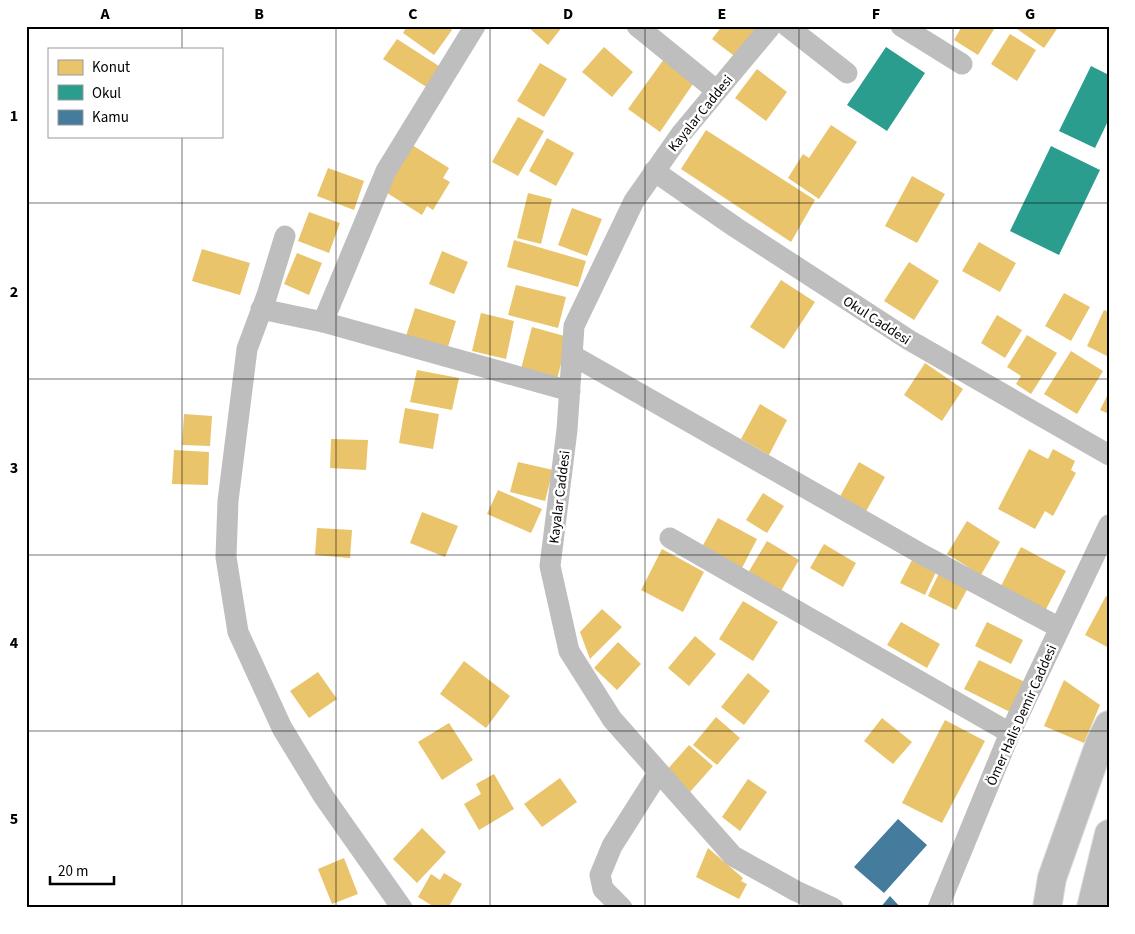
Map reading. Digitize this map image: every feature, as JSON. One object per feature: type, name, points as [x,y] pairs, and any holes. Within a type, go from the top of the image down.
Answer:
[{"type":"main road","points":[[1048,908],[1052,878],[1100,743],[1109,725]]},
{"type":"main road","points":[[1091,908],[1109,834]]},
{"type":"street","points":[[323,322],[386,171],[475,26]]},
{"type":"street","points":[[637,26],[717,91]]},
{"type":"street","name":"Kayalar Caddesi","points":[[771,26],[681,134],[634,200],[574,326],[567,430],[550,566],[569,651],[612,719],[733,856],[796,891],[833,908]]},
{"type":"street","points":[[788,26],[847,73]]},
{"type":"street","points":[[901,26],[962,64]]},
{"type":"street","name":"Okul Caddesi","points":[[654,172],[909,340],[1109,455]]},
{"type":"street","points":[[285,236],[248,349],[228,502],[226,557],[238,632],[282,728],[324,797],[402,908]]},
{"type":"street","points":[[261,309],[323,322],[570,391]]},
{"type":"street","points":[[572,356],[925,556],[1060,628]]},
{"type":"street","name":"Ömer Halis Demir Caddesi","points":[[938,908],[1010,733],[1109,525]]},
{"type":"street","points":[[670,538],[1010,733]]},
{"type":"street","points":[[622,908],[603,889],[600,875],[612,846],[659,772]]},
{"type":"building: Konut","points":[[407,26],[448,26],[452,30],[434,55],[403,33]]},
{"type":"building: Konut","points":[[527,26],[563,26],[548,45]]},
{"type":"building: Konut","points":[[722,26],[760,26],[737,58],[712,39]]},
{"type":"building: Konut","points":[[962,26],[996,26],[978,55],[954,40]]},
{"type":"building: Konut","points":[[1013,26],[1059,26],[1044,48]]},
{"type":"building: Konut","points":[[1010,34],[1036,50],[1017,81],[991,64]]},
{"type":"building: Konut","points":[[397,39],[442,68],[428,88],[383,59]]},
{"type":"building: Konut","points":[[604,47],[633,72],[612,97],[582,72]]},
{"type":"building: Konut","points":[[664,59],[695,81],[660,132],[628,109]]},
{"type":"building: Konut","points":[[540,63],[567,79],[544,117],[517,101]]},
{"type":"building: Konut","points":[[757,69],[787,92],[766,121],[735,98]]},
{"type":"building: Konut","points":[[518,117],[544,131],[518,176],[492,162]]},
{"type":"building: Konut","points":[[831,125],[857,142],[819,199],[788,178],[803,154],[809,158]]},
{"type":"building: Konut","points":[[706,130],[815,200],[791,242],[681,169]]},
{"type":"building: Konut","points":[[547,138],[574,153],[556,186],[529,171]]},
{"type":"building: Konut","points":[[412,145],[449,168],[443,178],[450,182],[433,210],[427,206],[422,215],[384,191]]},
{"type":"building: Konut","points":[[328,168],[364,181],[354,210],[317,196]]},
{"type":"building: Konut","points":[[912,176],[945,194],[917,243],[885,226]]},
{"type":"building: Konut","points":[[528,193],[552,199],[541,244],[517,238]]},
{"type":"building: Konut","points":[[572,208],[602,219],[587,256],[558,245]]},
{"type":"building: Konut","points":[[309,212],[340,223],[329,253],[298,241]]},
{"type":"building: Konut","points":[[514,240],[586,261],[578,287],[507,267]]},
{"type":"building: Konut","points":[[979,242],[1016,263],[1000,292],[962,271]]},
{"type":"building: Konut","points":[[202,249],[250,263],[240,295],[192,281]]},
{"type":"building: Konut","points":[[442,251],[468,262],[454,294],[429,284]]},
{"type":"building: Konut","points":[[297,253],[322,263],[309,295],[284,284]]},
{"type":"building: Konut","points":[[909,262],[939,281],[914,320],[884,301]]},
{"type":"building: Konut","points":[[781,280],[815,302],[784,349],[750,327]]},
{"type":"building: Konut","points":[[516,285],[566,297],[558,328],[508,315]]},
{"type":"building: Konut","points":[[1064,293],[1090,307],[1071,341],[1045,326]]},
{"type":"building: Konut","points":[[415,308],[456,321],[447,350],[406,336]]},
{"type":"building: Konut","points":[[1104,310],[1109,312],[1109,357],[1087,346]]},
{"type":"building: Konut","points":[[481,313],[514,321],[506,359],[472,351]]},
{"type":"building: Konut","points":[[997,315],[1022,330],[1005,358],[981,343]]},
{"type":"building: Konut","points":[[532,327],[568,337],[557,379],[521,369]]},
{"type":"building: Konut","points":[[1027,335],[1057,353],[1031,394],[1016,384],[1021,376],[1007,367]]},
{"type":"building: Konut","points":[[1071,351],[1103,371],[1077,414],[1044,394]]},
{"type":"building: Konut","points":[[925,363],[963,389],[942,421],[904,395]]},
{"type":"building: Konut","points":[[417,370],[459,378],[452,410],[410,402]]},
{"type":"building: Konut","points":[[1109,392],[1109,414],[1100,410]]},
{"type":"building: Konut","points":[[760,404],[787,420],[769,455],[741,439]]},
{"type":"building: Konut","points":[[405,408],[439,414],[433,449],[399,443]]},
{"type":"building: Konut","points":[[184,414],[212,416],[210,446],[182,445]]},
{"type":"building: Konut","points":[[331,439],[368,440],[366,470],[330,468]]},
{"type":"building: Konut","points":[[1029,449],[1048,459],[1053,449],[1075,461],[1071,470],[1076,473],[1053,516],[1045,511],[1035,529],[998,509]]},
{"type":"building: Konut","points":[[174,450],[209,452],[208,485],[172,484]]},
{"type":"building: Konut","points":[[518,462],[553,470],[545,501],[510,492]]},
{"type":"building: Konut","points":[[859,462],[885,477],[864,515],[838,500]]},
{"type":"building: Konut","points":[[498,490],[542,509],[531,533],[487,514]]},
{"type":"building: Konut","points":[[763,493],[784,506],[767,533],[746,520]]},
{"type":"building: Konut","points":[[422,512],[458,526],[445,557],[410,543]]},
{"type":"building: Konut","points":[[718,518],[757,539],[742,568],[702,547]]},
{"type":"building: Konut","points":[[967,521],[1000,542],[981,575],[947,554]]},
{"type":"building: Konut","points":[[317,528],[352,530],[350,558],[315,555]]},
{"type":"building: Konut","points":[[767,541],[799,560],[781,591],[748,573]]},
{"type":"building: Konut","points":[[824,544],[856,563],[843,587],[810,568]]},
{"type":"building: Konut","points":[[1021,547],[1066,571],[1045,611],[1000,588]]},
{"type":"building: Konut","points":[[662,549],[704,572],[683,612],[641,590]]},
{"type":"building: Konut","points":[[912,560],[936,572],[925,595],[900,583]]},
{"type":"building: Konut","points":[[940,571],[969,586],[956,610],[928,596]]},
{"type":"building: Konut","points":[[1106,596],[1109,598],[1109,648],[1085,635]]},
{"type":"building: Konut","points":[[743,601],[778,622],[753,661],[719,639]]},
{"type":"building: Konut","points":[[602,609],[622,627],[590,659],[580,632]]},
{"type":"building: Konut","points":[[901,622],[940,644],[927,668],[887,645]]},
{"type":"building: Konut","points":[[987,622],[1023,640],[1011,664],[975,646]]},
{"type":"building: Konut","points":[[695,636],[716,654],[689,686],[668,668]]},
{"type":"building: Konut","points":[[618,642],[641,664],[617,690],[594,668]]},
{"type":"building: Konut","points":[[979,660],[1027,683],[1012,713],[964,689]]},
{"type":"building: Konut","points":[[464,661],[510,696],[486,728],[440,694]]},
{"type":"building: Konut","points":[[318,672],[337,699],[309,718],[290,691]]},
{"type":"building: Konut","points":[[748,673],[770,691],[744,725],[721,707]]},
{"type":"building: Konut","points":[[1064,680],[1100,705],[1084,743],[1044,726]]},
{"type":"building: Konut","points":[[716,717],[740,738],[717,765],[693,745]]},
{"type":"building: Konut","points":[[882,718],[912,742],[893,764],[864,741]]},
{"type":"building: Konut","points":[[945,720],[985,741],[942,823],[902,803]]},
{"type":"building: Konut","points":[[449,723],[473,760],[442,780],[418,742]]},
{"type":"building: Konut","points":[[689,745],[713,766],[690,792],[666,771]]},
{"type":"building: Konut","points":[[494,774],[514,809],[479,830],[464,804],[481,794],[476,784]]},
{"type":"building: Konut","points":[[560,778],[577,802],[542,827],[524,804]]},
{"type":"building: Konut","points":[[748,779],[767,792],[740,831],[722,817]]},
{"type":"building: Konut","points":[[422,828],[446,852],[417,883],[393,859]]},
{"type":"building: Konut","points":[[708,848],[743,878],[741,881],[747,884],[739,899],[696,877]]},
{"type":"building: Konut","points":[[344,858],[358,894],[332,904],[318,869]]},
{"type":"building: Konut","points":[[444,873],[462,884],[448,908],[436,908],[418,897],[431,874],[440,880]]},
{"type":"building: Okul","points":[[886,47],[925,73],[887,131],[847,105]]},
{"type":"building: Okul","points":[[1091,66],[1109,75],[1109,119],[1095,148],[1059,131]]},
{"type":"building: Okul","points":[[1051,146],[1100,170],[1059,255],[1010,231]]},
{"type":"building: Kamu","points":[[898,819],[927,845],[884,893],[854,867]]},
{"type":"building: Kamu","points":[[890,896],[901,908],[880,908]]}]
